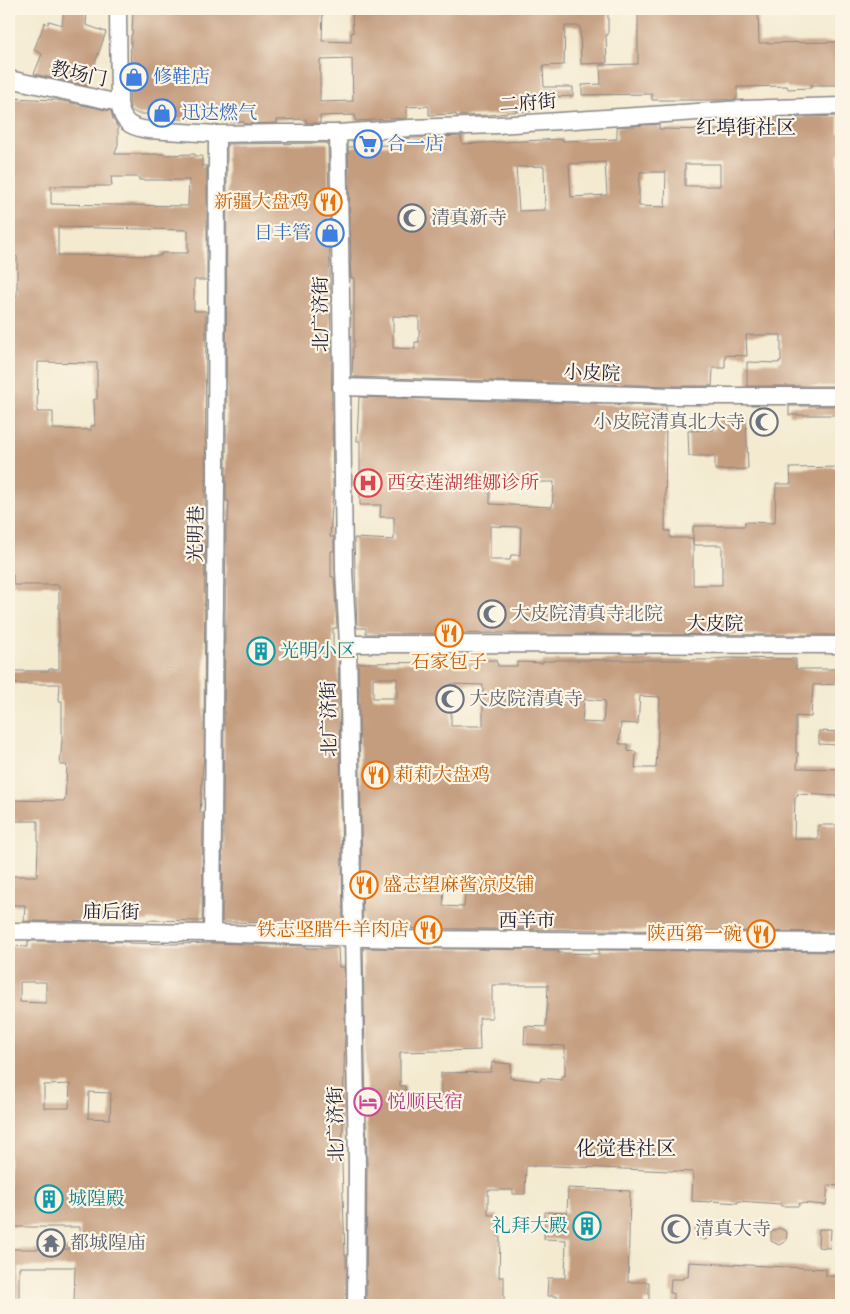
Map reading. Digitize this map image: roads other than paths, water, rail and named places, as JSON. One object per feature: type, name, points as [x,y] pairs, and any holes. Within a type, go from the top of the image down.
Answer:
[{"type":"street","points":[[118,9],[119,103]]},
{"type":"street","name":"教场门","points":[[9,80],[119,103],[123,118],[138,128],[216,134]]},
{"type":"street","name":"二府街","points":[[216,134],[338,133],[743,109],[841,106]]},
{"type":"street","name":"北广济街","points":[[338,133],[344,570],[348,644],[357,1164],[356,1305]]},
{"type":"street","name":"光明巷","points":[[212,933],[216,483],[216,134]]},
{"type":"street","name":"小皮院","points":[[341,387],[673,396],[841,396]]},
{"type":"street","name":"大皮院","points":[[348,644],[841,645]]},
{"type":"street","name":"庙后街","points":[[9,931],[212,933]]},
{"type":"street","name":"西羊市","points":[[212,933],[397,940],[841,942]]},
{"type":"place","name":"修鞋店","points":[[134,77]]},
{"type":"place","name":"迅达燃气","points":[[162,113]]},
{"type":"place","name":"合一店","points":[[368,144]]},
{"type":"place","name":"新疆大盘鸡","points":[[328,202]]},
{"type":"place","name":"清真新寺","points":[[412,218]]},
{"type":"place","name":"日丰管","points":[[330,233]]},
{"type":"place","name":"小皮院清真北大寺","points":[[764,422]]},
{"type":"place","name":"西安莲湖维娜诊所","points":[[368,483]]},
{"type":"place","name":"大皮院清真寺北院","points":[[492,614]]},
{"type":"place","name":"石家包子","points":[[449,633]]},
{"type":"place","name":"光明小区","points":[[261,651]]},
{"type":"place","name":"大皮院清真寺","points":[[450,699]]},
{"type":"place","name":"莉莉大盘鸡","points":[[376,775]]},
{"type":"place","name":"盛志望麻酱凉皮铺","points":[[364,885]]},
{"type":"place","name":"铁志坚腊牛羊肉店","points":[[428,930]]},
{"type":"place","name":"陕西第一碗","points":[[761,934]]},
{"type":"place","name":"悦顺民宿","points":[[368,1102]]},
{"type":"place","name":"城隍殿","points":[[49,1199]]},
{"type":"place","name":"礼拜大殿","points":[[587,1226]]},
{"type":"place","name":"清真大寺","points":[[676,1229]]},
{"type":"place","name":"都城隍庙","points":[[51,1243]]},
{"type":"district","name":"红埠街社区","points":[[746,127]]},
{"type":"district","name":"化觉巷社区","points":[[626,1148]]}]
